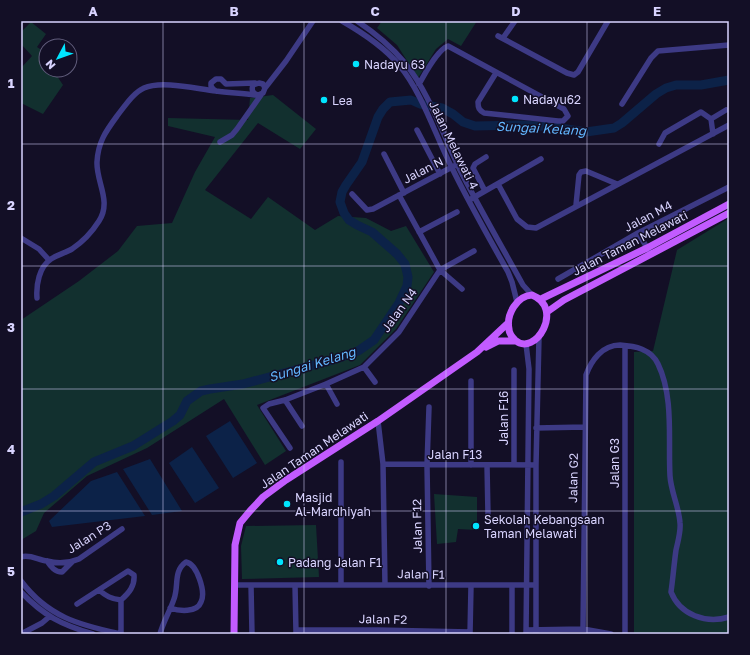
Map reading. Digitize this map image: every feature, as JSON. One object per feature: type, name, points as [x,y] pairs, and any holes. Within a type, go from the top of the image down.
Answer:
[{"type":"main road","name":"Jalan Taman Melawati","points":[[547,312],[564,300],[729,204]]},
{"type":"main road","name":"Jalan Taman Melawati","points":[[541,299],[649,251],[729,213]]},
{"type":"main road","points":[[527,296],[532,296],[541,299],[544,303],[547,318],[539,336],[534,341],[522,344],[516,341],[510,334],[508,323],[517,302],[527,296]]},
{"type":"main road","name":"Jalan Taman Melawati","points":[[234,634],[235,545],[240,523],[250,511],[263,497],[286,480],[378,421],[477,352],[508,323]]},
{"type":"main road","name":"Jalan Taman Melawati","points":[[477,352],[498,342],[516,341]]},
{"type":"street","points":[[37,298],[38,282],[44,267],[49,260],[72,249],[87,237],[101,218],[104,208],[103,189],[97,161],[101,141],[105,132],[130,99],[145,87],[156,85],[181,86],[258,95],[263,93],[265,88],[286,61],[313,21]]},
{"type":"street","name":"Jalan Melawati 4","points":[[342,21],[368,37],[389,54],[400,66],[436,116],[471,199],[508,272],[517,302]]},
{"type":"street","name":"Jalan Melawati 4","points":[[357,21],[385,42],[405,63],[419,84],[429,118],[451,168],[522,285],[532,296]]},
{"type":"street","points":[[515,21],[500,37],[567,73],[574,75],[578,72],[608,21]]},
{"type":"street","points":[[419,84],[435,59],[443,49],[448,46],[564,109],[568,116],[563,121],[558,121],[484,113],[480,110],[478,102],[496,73]]},
{"type":"street","points":[[622,104],[658,51],[729,46]]},
{"type":"street","points":[[216,80],[226,84],[259,83],[263,84],[265,88]]},
{"type":"street","points":[[200,89],[216,80]]},
{"type":"street","points":[[216,80],[211,86],[216,91]]},
{"type":"street","points":[[255,83],[252,88],[253,93],[258,95]]},
{"type":"street","points":[[224,92],[226,84]]},
{"type":"street","points":[[220,142],[232,135],[237,129],[258,95]]},
{"type":"street","points":[[712,119],[726,110]]},
{"type":"street","points":[[659,144],[665,133],[700,112],[712,119]]},
{"type":"street","points":[[712,119],[713,134]]},
{"type":"street","points":[[498,184],[517,219],[527,227],[536,228],[729,125]]},
{"type":"street","points":[[417,130],[440,174]]},
{"type":"street","points":[[384,154],[419,232],[440,270],[462,289]]},
{"type":"street","points":[[485,191],[473,168],[475,164],[486,157]]},
{"type":"street","points":[[471,199],[541,159]]},
{"type":"street","name":"Jalan N","points":[[352,194],[367,210],[373,209],[457,164]]},
{"type":"street","points":[[576,206],[579,175],[581,172],[586,171],[617,184]]},
{"type":"street","name":"Jalan M4","points":[[558,279],[638,233],[729,187]]},
{"type":"street","points":[[419,232],[457,212]]},
{"type":"street","points":[[638,233],[649,251]]},
{"type":"street","points":[[21,238],[39,249],[49,260]]},
{"type":"street","points":[[440,270],[474,251]]},
{"type":"street","name":"Jalan N4","points":[[290,448],[263,408],[269,404],[285,400],[326,384],[364,367],[399,332],[440,270]]},
{"type":"street","points":[[536,632],[536,428],[539,336]]},
{"type":"street","points":[[526,344],[528,368],[525,585],[526,632],[552,632],[583,629],[611,634]]},
{"type":"street","name":"Jalan G2","points":[[583,629],[586,375],[590,364],[600,353],[615,345],[625,346]]},
{"type":"street","points":[[625,346],[644,350],[652,356],[658,364],[665,385],[669,414],[670,477],[680,524],[671,592],[674,600],[688,614],[700,618],[711,619],[729,617]]},
{"type":"street","name":"Jalan G3","points":[[625,346],[625,634]]},
{"type":"street","points":[[364,367],[375,382]]},
{"type":"street","name":"Jalan F16","points":[[514,370],[514,465]]},
{"type":"street","points":[[471,381],[471,465]]},
{"type":"street","points":[[326,384],[337,404]]},
{"type":"street","points":[[285,400],[302,426]]},
{"type":"street","name":"Jalan F12","points":[[428,407],[427,465],[429,586]]},
{"type":"street","points":[[378,421],[383,464],[385,585]]},
{"type":"street","points":[[536,428],[585,427]]},
{"type":"street","points":[[341,462],[341,585]]},
{"type":"street","name":"Jalan F13","points":[[383,464],[536,465]]},
{"type":"street","points":[[487,465],[488,515]]},
{"type":"street","name":"Jalan P3","points":[[21,557],[28,556],[47,562],[72,562],[79,559],[122,529]]},
{"type":"street","points":[[47,562],[58,572],[62,572],[72,562]]},
{"type":"street","points":[[160,634],[170,608],[174,599],[178,570],[181,565],[189,562],[197,571],[201,584],[202,601],[191,610],[177,610],[170,608]]},
{"type":"street","points":[[77,604],[128,571],[134,575],[129,593],[121,600],[106,596],[99,590]]},
{"type":"street","points":[[21,581],[23,590],[34,606],[49,617],[79,630],[93,634]]},
{"type":"street","points":[[251,585],[252,634]]},
{"type":"street","points":[[295,585],[296,632]]},
{"type":"street","points":[[512,585],[512,634]]},
{"type":"street","name":"Jalan F1","points":[[235,586],[536,585]]},
{"type":"street","points":[[470,633],[471,586]]},
{"type":"street","points":[[23,590],[53,612],[81,624],[121,634],[121,600]]},
{"type":"street","points":[[21,634],[49,617]]},
{"type":"street","name":"Jalan F2","points":[[296,632],[470,633]]},
{"type":"green space","points":[[382,21],[477,21],[461,46],[448,39],[436,49],[418,78],[397,45],[377,28]]},
{"type":"green space","points":[[31,22],[46,34],[43,38],[38,38],[38,78],[58,78],[63,85],[43,114],[21,103],[21,68],[32,56],[21,44],[21,32]]},
{"type":"green space","points":[[273,95],[316,129],[300,149],[258,123],[205,190],[251,219],[268,197],[315,230],[338,216],[366,218],[391,231],[406,226],[434,272],[396,329],[360,365],[257,405],[286,451],[265,465],[224,399],[147,448],[87,476],[44,513],[36,531],[21,540],[21,320],[79,281],[118,251],[137,226],[172,223],[195,172],[215,137],[168,126],[168,118],[248,120],[250,98]]},
{"type":"green space","points":[[729,218],[729,634],[634,634],[634,352],[653,351],[677,250]]},
{"type":"green space","points":[[434,494],[477,497],[477,530],[458,529],[456,542],[437,544]]},
{"type":"green space","name":"Padang Jalan F1","points":[[316,525],[319,577],[242,579],[241,546],[246,526]]},
{"type":"water","points":[[230,421],[257,463],[233,478],[206,436]]},
{"type":"water","points":[[192,447],[219,488],[195,503],[169,463]]},
{"type":"water","points":[[150,459],[182,511],[152,515],[123,469]]},
{"type":"water","points":[[117,472],[145,516],[52,527],[49,521],[91,481]]},
{"type":"waterway","name":"Sungai Kelang","points":[[21,512],[41,504],[54,496],[94,462],[133,446],[173,421],[180,415],[187,401],[201,391],[243,384],[336,359],[358,351],[374,340],[399,303],[407,286],[408,277],[405,264],[397,254],[372,232],[349,220],[344,213],[340,202],[342,192],[362,162],[378,117],[390,102],[411,100],[420,104],[442,108],[463,122],[475,126],[523,125],[554,127],[586,132],[614,128],[656,94],[666,88],[676,85],[701,85],[729,80]]},
{"type":"place","name":"Nadayu 63","points":[[356,64]]},
{"type":"place","name":"Nadayu62","points":[[515,99]]},
{"type":"place","name":"Lea","points":[[324,100]]},
{"type":"place","name":"Masjid Al-Mardhiyah","points":[[287,504]]},
{"type":"place","name":"Sekolah Kebangsaan Taman Melawati","points":[[476,526]]},
{"type":"place","name":"Padang Jalan F1","points":[[280,562]]}]
